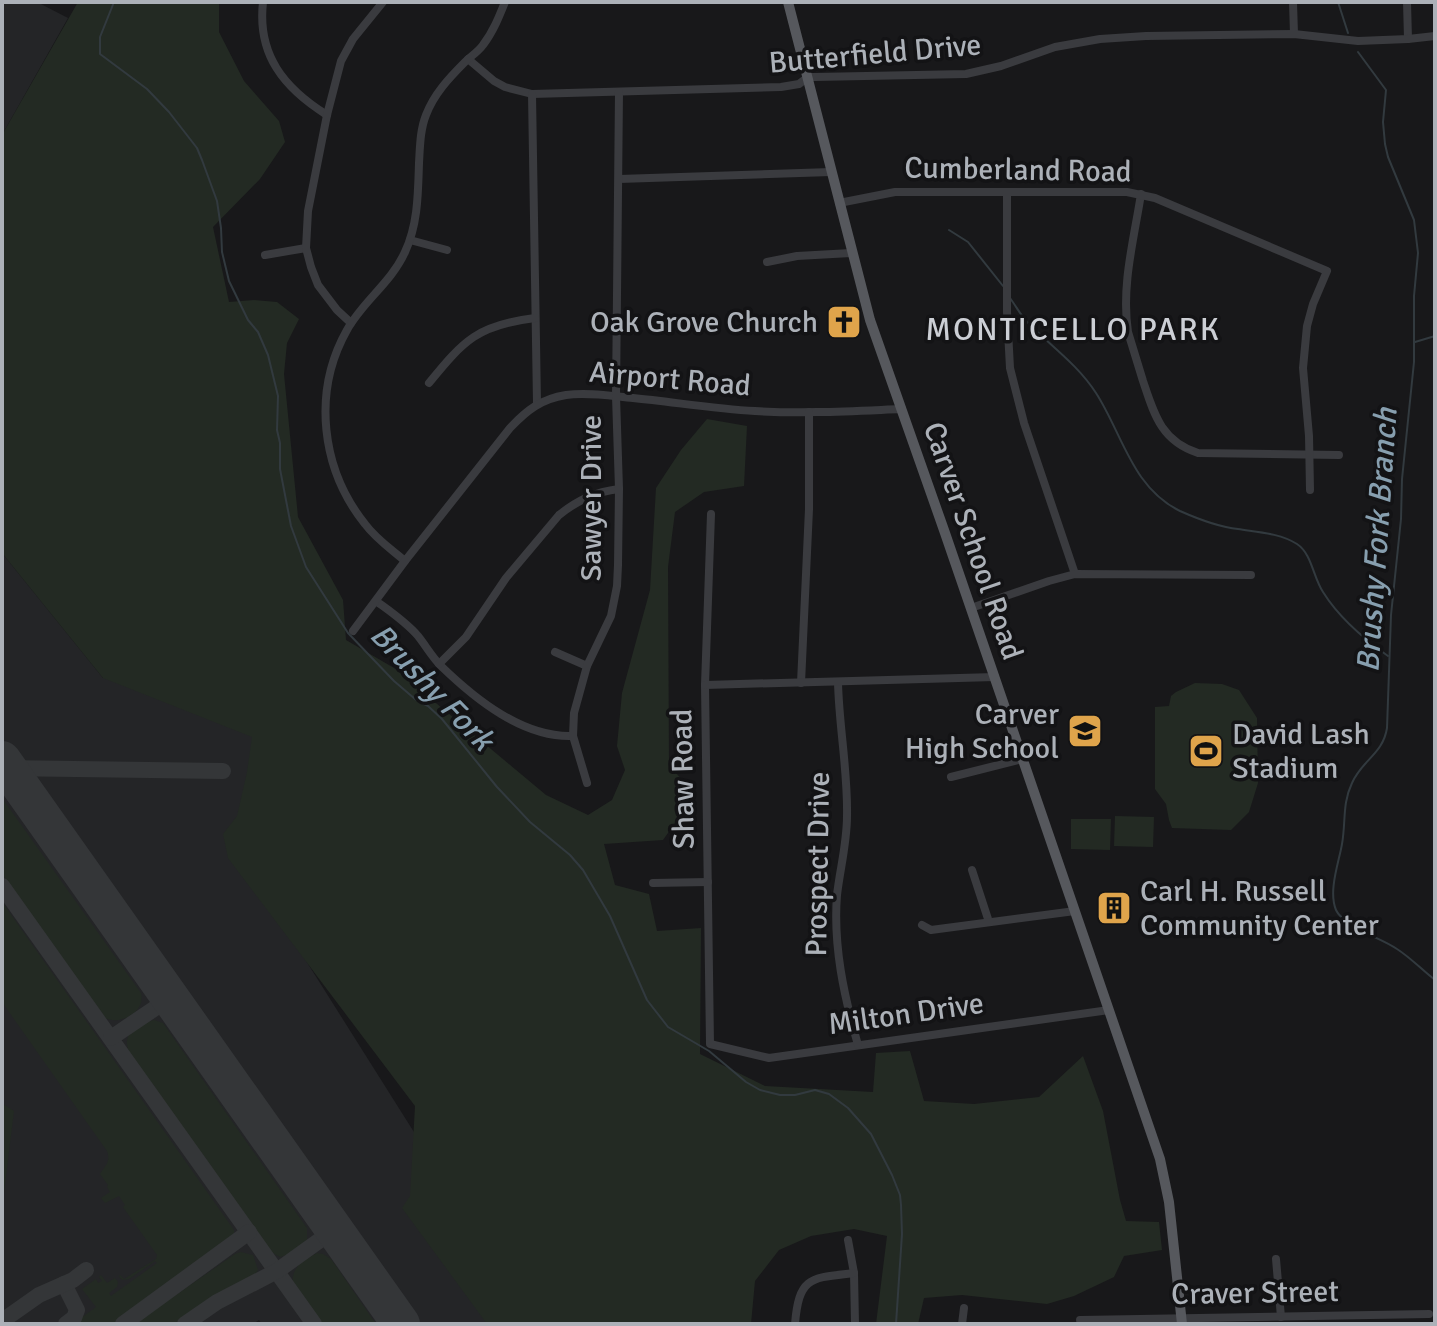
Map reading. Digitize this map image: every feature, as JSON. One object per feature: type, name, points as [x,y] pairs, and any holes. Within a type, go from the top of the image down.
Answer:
[{"type":"main road","name":"Carver School Road","points":[[788,2],[870,320],[1160,1159],[1173,1229],[1182,1320]]},
{"type":"street","points":[[263,2],[262,26],[271,58],[300,97],[327,115]]},
{"type":"street","points":[[351,323],[318,285],[306,248],[308,211],[341,61],[353,39],[383,2]]},
{"type":"street","points":[[405,561],[373,534],[341,485],[325,424],[327,390],[334,361],[351,323],[391,277],[410,240],[418,200],[424,119],[435,96],[481,48],[505,2]]},
{"type":"street","points":[[1293,2],[1294,34]]},
{"type":"street","points":[[1407,2],[1408,39]]},
{"type":"street","name":"Butterfield Drive","points":[[468,59],[494,81],[532,94],[619,92],[781,87],[799,84],[808,77],[966,74],[1001,66],[1055,47],[1100,39],[1294,34],[1358,41],[1435,36]]},
{"type":"street","name":"Sawyer Drive","points":[[587,783],[573,736],[574,713],[587,666],[614,603],[618,565],[619,92]]},
{"type":"street","points":[[353,631],[510,428],[537,403],[532,94]]},
{"type":"street","points":[[619,179],[831,172]]},
{"type":"street","name":"Cumberland Road","points":[[839,203],[895,192],[1102,191],[1141,194],[1327,271],[1313,304],[1305,345],[1303,380],[1309,455]]},
{"type":"street","points":[[1007,192],[1010,368],[1024,423],[1075,574]]},
{"type":"street","points":[[1141,194],[1126,284],[1126,319],[1159,423],[1174,441],[1198,453],[1339,455]]},
{"type":"street","points":[[410,240],[447,250]]},
{"type":"street","points":[[265,255],[306,248]]},
{"type":"street","points":[[767,262],[797,256],[851,253]]},
{"type":"street","points":[[429,383],[457,350],[477,334],[498,325],[535,318]]},
{"type":"street","name":"Airport Road","points":[[537,403],[568,395],[616,396],[755,411],[902,409]]},
{"type":"street","points":[[801,683],[809,509],[809,412]]},
{"type":"street","points":[[1309,455],[1310,490]]},
{"type":"street","points":[[439,664],[466,637],[506,578],[559,515],[591,495],[619,489]]},
{"type":"street","name":"Shaw Road","points":[[710,1044],[705,685],[711,514]]},
{"type":"street","points":[[971,608],[1075,574],[1251,575]]},
{"type":"street","points":[[376,601],[410,628],[439,664],[485,702],[517,723],[540,733],[573,736]]},
{"type":"street","points":[[555,652],[587,666]]},
{"type":"street","points":[[705,685],[995,677]]},
{"type":"street","name":"Prospect Drive","points":[[838,682],[847,820],[837,893],[838,949],[843,990],[858,1045]]},
{"type":"street","points":[[951,777],[1022,759]]},
{"type":"street","points":[[972,870],[989,922]]},
{"type":"street","points":[[653,883],[708,882]]},
{"type":"street","points":[[922,925],[931,930],[1075,911]]},
{"type":"street","name":"Milton Drive","points":[[710,1044],[769,1058],[1109,1010]]},
{"type":"street","points":[[848,1240],[854,1273],[855,1324]]},
{"type":"street","points":[[1276,1259],[1281,1317]]},
{"type":"street","points":[[795,1324],[799,1297],[809,1282],[854,1273]]},
{"type":"street","points":[[962,1324],[964,1308]]},
{"type":"street","name":"Craver Street","points":[[1080,1320],[1429,1314]]},
{"type":"shaded area","points":[[2,2],[37,2],[68,18],[2,135]]},
{"type":"shaded area","points":[[78,2],[219,2],[219,32],[244,81],[279,121],[285,142],[260,179],[213,227],[229,302],[277,302],[299,319],[287,343],[284,374],[298,517],[343,600],[346,640],[394,668],[546,795],[588,815],[612,800],[625,770],[617,746],[622,693],[650,590],[656,488],[681,450],[707,419],[747,426],[744,486],[704,492],[675,512],[668,567],[669,765],[690,789],[680,816],[663,840],[604,844],[615,885],[649,894],[657,931],[701,928],[700,1054],[765,1086],[873,1092],[876,1053],[910,1051],[924,1101],[974,1104],[1039,1097],[1083,1056],[1103,1111],[1126,1221],[1159,1222],[1162,1250],[1124,1256],[1114,1277],[1074,1296],[1047,1304],[962,1295],[924,1298],[918,1324],[876,1324],[887,1236],[854,1229],[811,1236],[779,1250],[755,1281],[751,1324],[487,1324],[402,1208],[410,1196],[415,1106],[228,858],[223,834],[237,816],[252,737],[103,678],[2,553],[2,135]]},
{"type":"shaded area","points":[[2,553],[103,678],[198,675],[292,756],[250,872],[535,1324],[262,1324],[259,1320],[253,1324],[2,1324]]},
{"type":"shaded area","name":"David Lash Stadium","points":[[1195,683],[1222,684],[1239,690],[1257,718],[1258,783],[1249,812],[1231,830],[1172,828],[1166,804],[1155,789],[1155,707],[1169,706],[1171,696]]},
{"type":"shaded area","points":[[2,798],[141,993],[140,1006],[131,1015],[118,1020],[105,1018],[2,874]]},
{"type":"shaded area","points":[[1115,816],[1154,817],[1153,847],[1114,846]]},
{"type":"shaded area","points":[[1071,819],[1111,819],[1110,850],[1071,849]]},
{"type":"shaded area","points":[[2,902],[234,1230],[234,1238],[226,1248],[119,1324],[73,1324],[96,1307],[82,1289],[96,1279],[98,1283],[102,1281],[101,1275],[107,1283],[115,1278],[117,1287],[109,1293],[111,1296],[157,1263],[155,1261],[129,1279],[122,1280],[120,1275],[124,1279],[156,1259],[157,1255],[123,1207],[125,1205],[119,1196],[105,1203],[101,1198],[110,1192],[100,1174],[108,1161],[107,1151],[2,1002]]},
{"type":"shaded area","points":[[154,1020],[163,1023],[307,1228],[307,1240],[292,1253],[280,1257],[271,1252],[130,1054],[128,1036],[141,1025]]},
{"type":"shaded area","points":[[2,1105],[14,1111],[2,1209]]},
{"type":"shaded area","points":[[317,1253],[331,1259],[376,1324],[321,1324],[293,1283],[296,1268]]},
{"type":"shaded area","points":[[235,1254],[253,1255],[258,1270],[252,1279],[199,1306],[174,1324],[134,1324]]},
{"type":"waterway","name":"Brushy Fork","points":[[114,2],[100,37],[100,54],[147,89],[169,112],[197,148],[217,201],[222,252],[229,281],[268,355],[278,396],[280,469],[291,526],[306,567],[348,633],[394,681],[442,719],[497,787],[583,870],[610,916],[647,1000],[668,1027],[709,1051],[760,1090],[780,1095],[815,1090],[829,1094],[848,1108],[871,1134],[900,1195],[902,1234],[896,1324]]},
{"type":"waterway","name":"Brushy Fork Branch","points":[[1338,2],[1348,33]]},
{"type":"waterway","name":"Brushy Fork Branch","points":[[1358,52],[1386,90],[1383,122],[1385,144],[1414,220],[1418,253],[1414,296],[1414,362],[1391,615],[1387,728],[1377,751],[1356,775],[1349,791],[1333,894],[1336,910],[1343,919],[1397,949],[1435,980]]},
{"type":"waterway","points":[[949,230],[968,242],[1003,286]]},
{"type":"waterway","points":[[1010,298],[1028,323],[1089,383],[1139,474],[1150,488],[1164,501],[1201,520],[1276,535],[1297,544],[1306,554],[1320,586],[1336,610],[1388,656]]},
{"type":"waterway","points":[[1415,342],[1435,336]]},
{"type":"taxiway","points":[[2,768],[223,771]]},
{"type":"taxiway","points":[[2,886],[314,1324]]},
{"type":"taxiway","points":[[111,1038],[170,998]]},
{"type":"taxiway","points":[[185,1324],[217,1302],[277,1271],[334,1230]]},
{"type":"taxiway","points":[[123,1324],[249,1232]]},
{"type":"taxiway","points":[[2,1321],[39,1295],[73,1280],[86,1270]]},
{"type":"taxiway","points":[[64,1284],[77,1310],[74,1318],[66,1324]]},
{"type":"runway","points":[[2,760],[401,1324]]},
{"type":"place","name":"Oak Grove Church","points":[[844,322]]},
{"type":"place","name":"Carver High School","points":[[1085,731]]},
{"type":"place","name":"David Lash Stadium","points":[[1206,751]]},
{"type":"place","name":"Carl H. Russell Community Center","points":[[1114,908]]},
{"type":"district","name":"MONTICELLO PARK","points":[[1073,329]]}]
